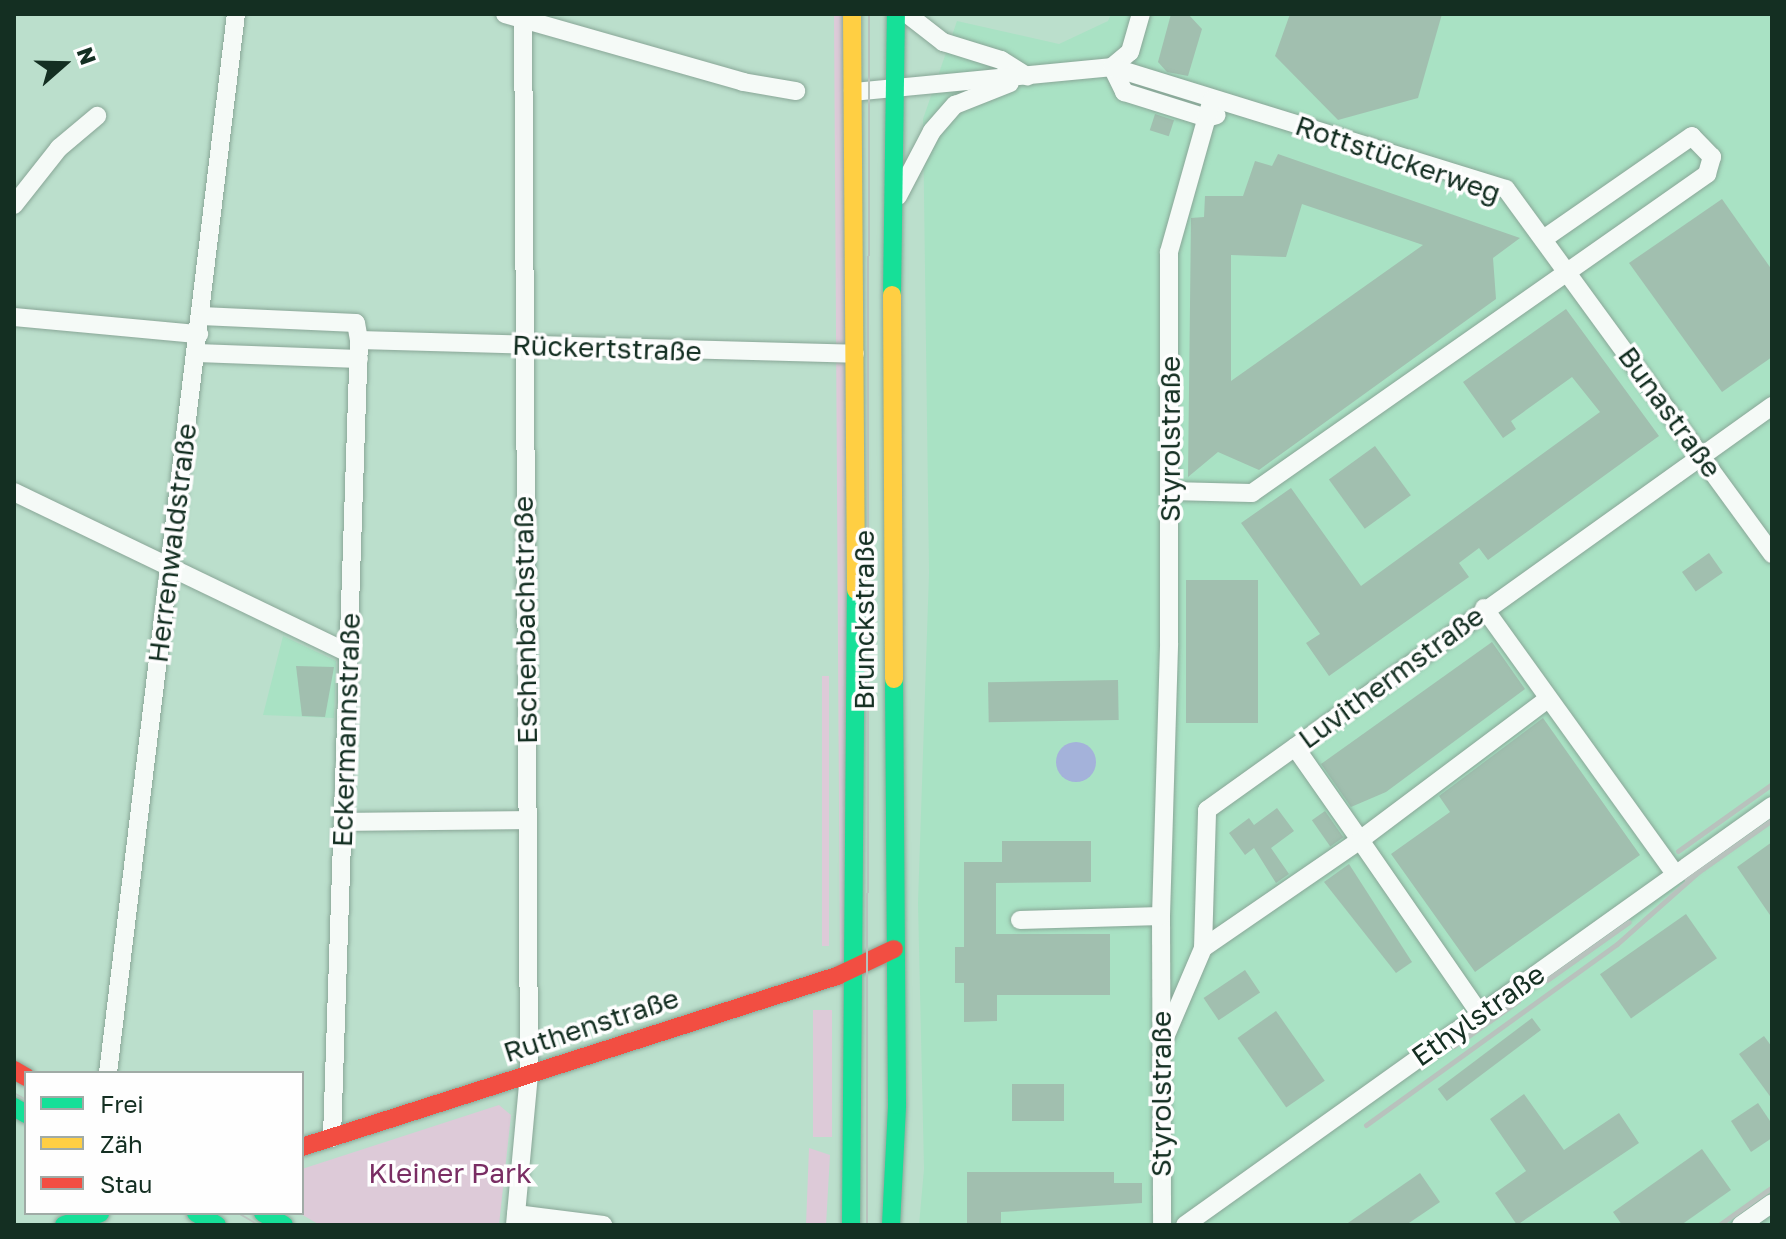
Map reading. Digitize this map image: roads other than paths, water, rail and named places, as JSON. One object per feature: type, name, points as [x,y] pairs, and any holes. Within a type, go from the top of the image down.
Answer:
[{"type":"main road","name":"Brunckstraße","points":[[851,1225],[855,970],[852,14]]},
{"type":"main road","name":"Brunckstraße","points":[[891,1225],[896,14]]},
{"type":"main road","name":"Ruthenstraße","points":[[304,1146],[855,970],[894,949]]},
{"type":"main road","points":[[200,1215],[217,1225]]},
{"type":"main road","points":[[266,1215],[284,1225]]},
{"type":"main road","points":[[64,1225],[96,1216]]},
{"type":"street","name":"Herrenwaldstraße","points":[[108,1071],[236,14]]},
{"type":"street","points":[[907,14],[943,42],[1006,62],[1027,76]]},
{"type":"street","points":[[1141,14],[1130,52],[1112,67],[1124,92],[1207,118],[1242,108]]},
{"type":"street","points":[[517,16],[743,82],[796,91]]},
{"type":"street","name":"Eschenbachstraße","points":[[516,1219],[529,1074],[517,16]]},
{"type":"street","name":"Rottstückerweg","points":[[853,92],[1112,67],[1506,189],[1566,271]]},
{"type":"street","points":[[893,205],[932,131],[955,105],[1027,76]]},
{"type":"street","name":"Styrolstraße","points":[[1162,1225],[1161,916],[1170,491],[1169,252],[1212,99]]},
{"type":"street","points":[[14,205],[59,148],[97,116]]},
{"type":"street","points":[[1170,491],[1252,493],[1707,174],[1712,157],[1704,143],[1692,136],[1543,239]]},
{"type":"street","name":"Bunastraße","points":[[1566,271],[1772,554]]},
{"type":"street","name":"Rückertstraße","points":[[14,317],[200,325],[358,341],[855,354]]},
{"type":"street","name":"Rückertstraße","points":[[197,353],[358,341]]},
{"type":"street","name":"Eckermannstraße","points":[[332,1138],[358,341]]},
{"type":"street","name":"Luvithermstraße","points":[[1163,1042],[1203,948],[1207,810],[1484,608],[1772,406]]},
{"type":"street","points":[[14,492],[348,653]]},
{"type":"street","points":[[1484,608],[1675,874]]},
{"type":"street","points":[[1203,948],[1360,840],[1548,699]]},
{"type":"street","points":[[1295,747],[1480,1014]]},
{"type":"street","name":"Ethylstraße","points":[[1185,1225],[1772,806]]},
{"type":"street","points":[[343,822],[527,820]]},
{"type":"street","points":[[1020,920],[1161,916]]},
{"type":"street","points":[[1741,1225],[1772,1203]]},
{"type":"street","points":[[516,1219],[603,1225]]},
{"type":"water","points":[[1076,742],[1090,748],[1096,762],[1090,776],[1076,782],[1062,776],[1056,762],[1062,748]]},
{"type":"tram line","points":[[867,1225],[869,14]]},
{"type":"tram line","points":[[14,1093],[24,1099]]},
{"type":"tram line","points":[[242,1215],[259,1225]]},
{"type":"railway","points":[[1678,851],[1772,784]]},
{"type":"railway","points":[[1687,880],[1772,820]]},
{"type":"railway","points":[[1366,1125],[1617,944],[1697,873]]},
{"type":"railway","points":[[1547,980],[1629,922]]},
{"type":"railway","points":[[1454,1046],[1518,1001]]},
{"type":"railway","points":[[1719,1225],[1772,1187]]},
{"type":"park label","name":"Kleiner Park","points":[[450,1173]]}]
